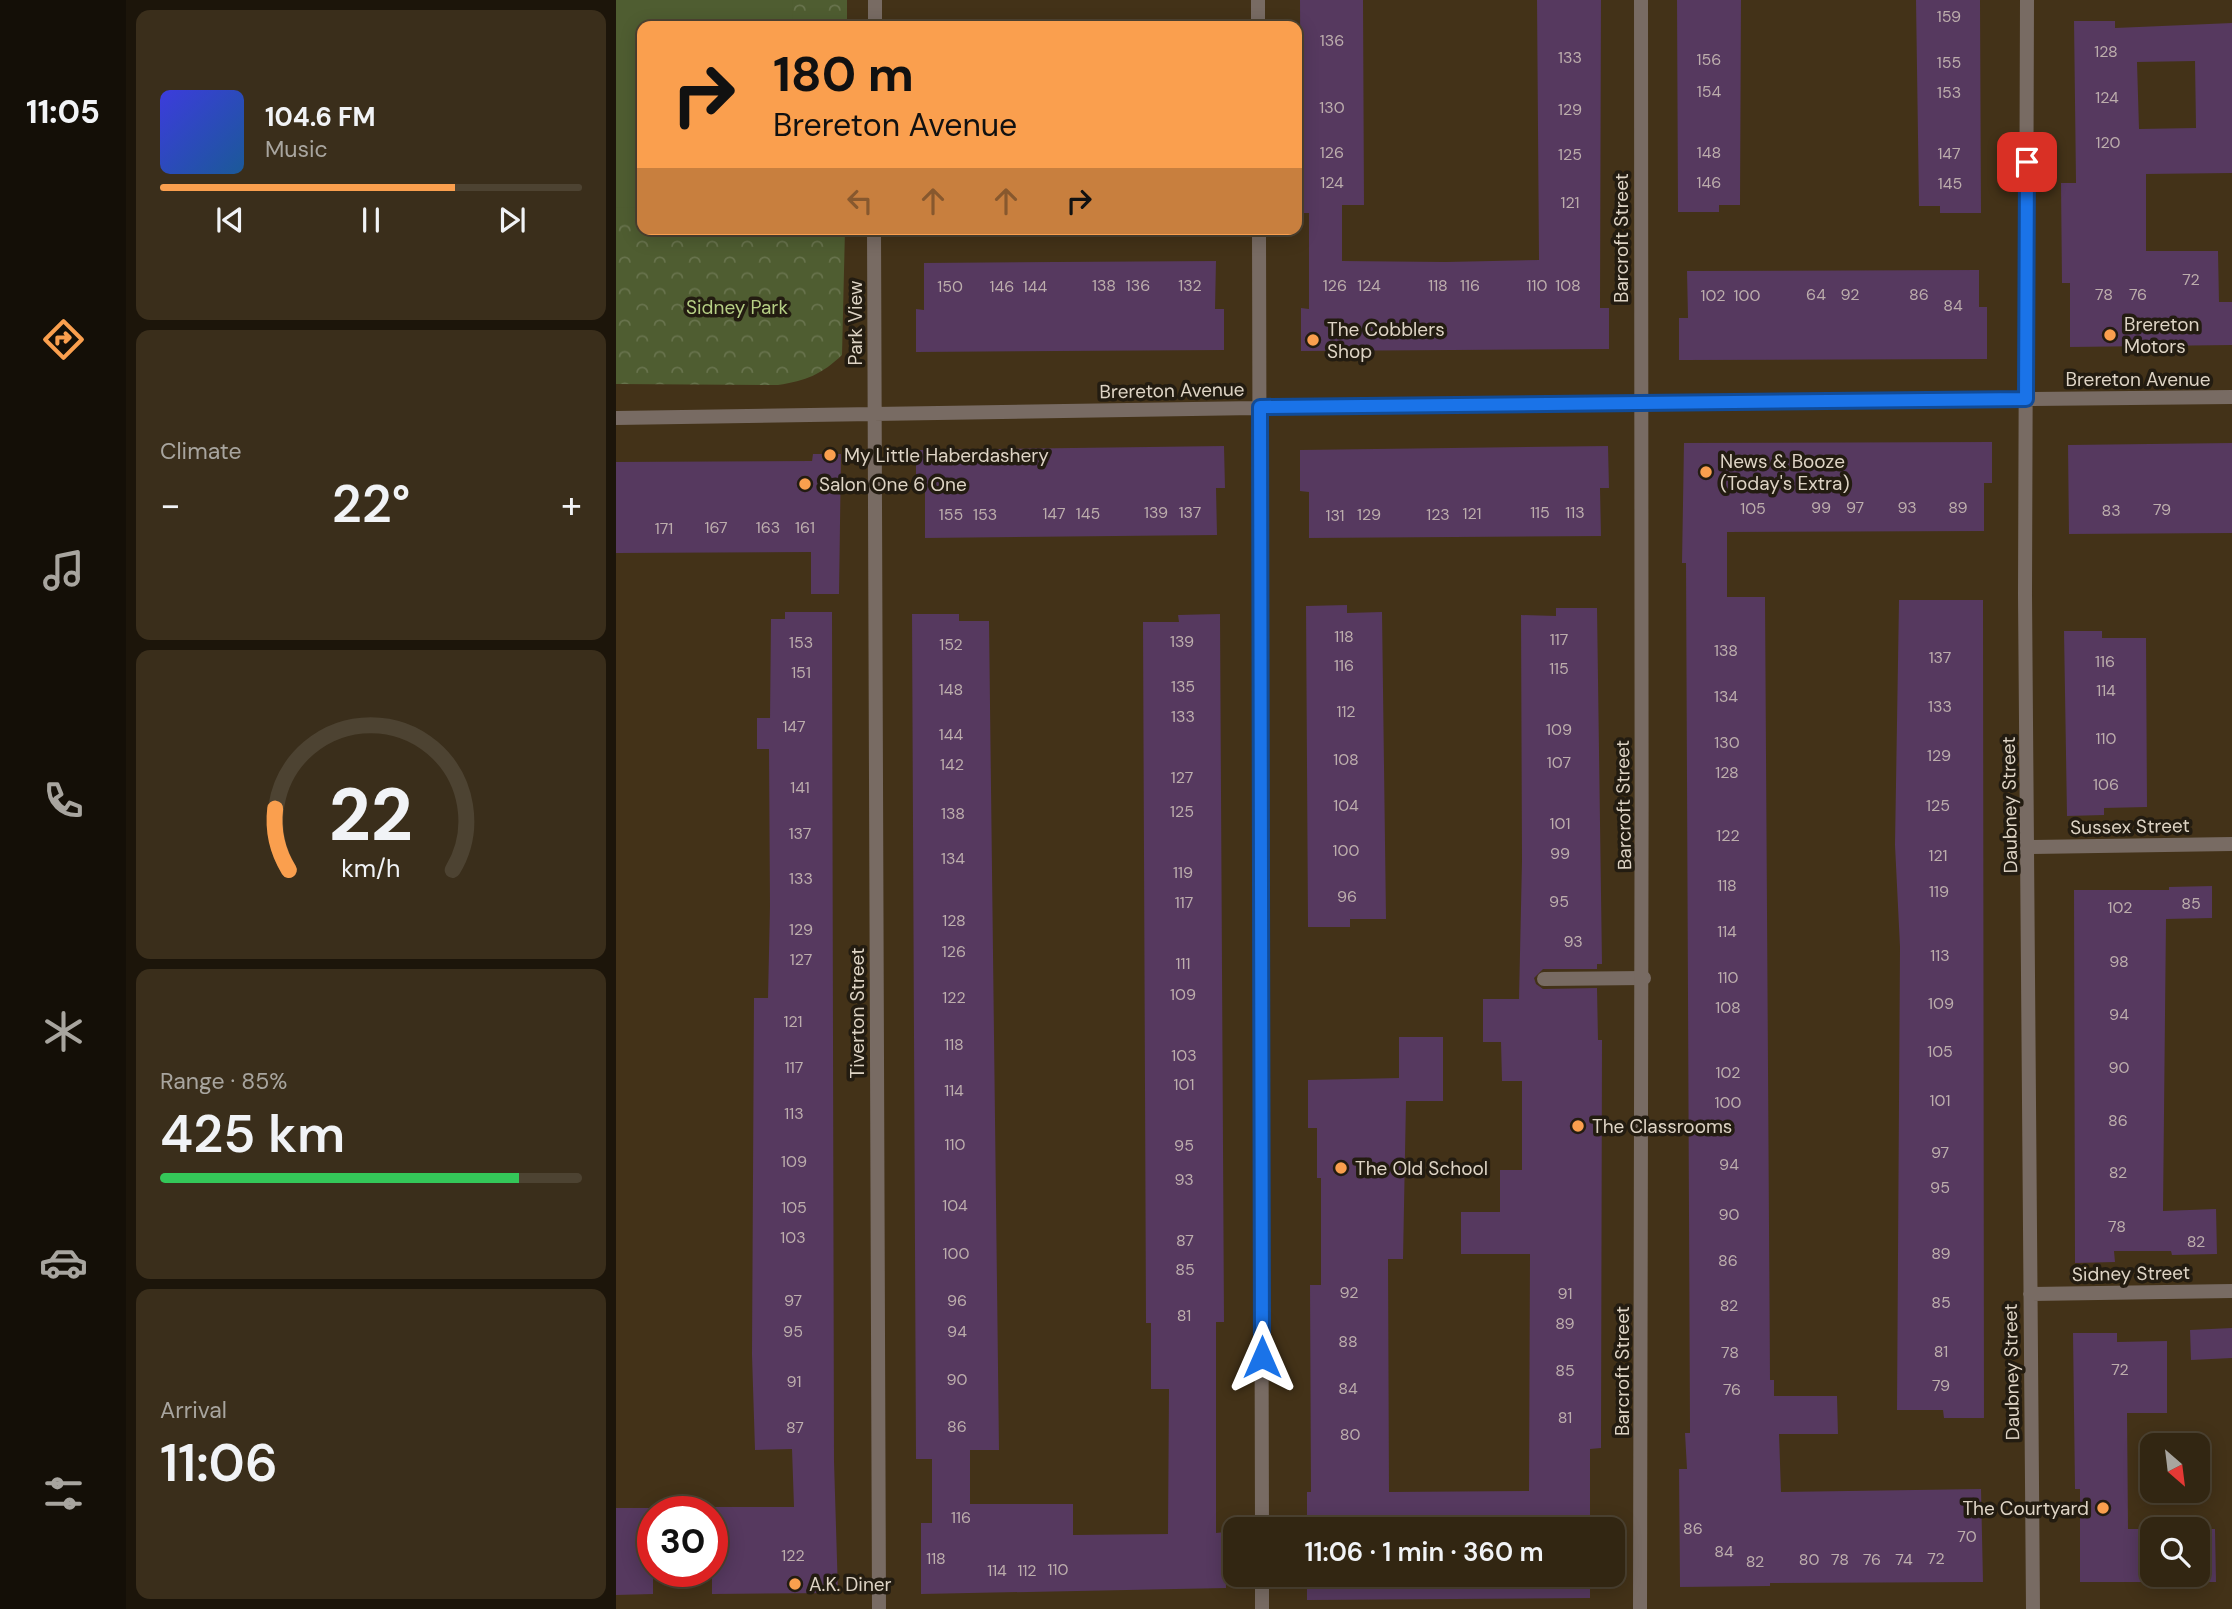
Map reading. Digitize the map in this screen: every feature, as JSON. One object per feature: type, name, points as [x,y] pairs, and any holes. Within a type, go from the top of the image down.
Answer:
[{"type":"street","points":[[875,0],[875,21]]},
{"type":"street","points":[[1258,0],[1258,21]]},
{"type":"street","name":"Barcroft Street","points":[[1640,1609],[1644,978],[1639,596],[1641,0]]},
{"type":"street","name":"Daubney Street","points":[[2027,0],[2025,595],[2033,1609]]},
{"type":"street","name":"Park View","points":[[874,235],[874,416]]},
{"type":"street","points":[[1258,235],[1262,1517]]},
{"type":"street","name":"Brereton Avenue","points":[[616,418],[874,416],[1260,407],[2232,397]]},
{"type":"street","name":"Tiverton Street","points":[[874,416],[879,1609]]},
{"type":"street","name":"Sussex Street","points":[[2029,847],[2232,844]]},
{"type":"street","points":[[1544,979],[1644,978]]},
{"type":"street","name":"Sidney Street","points":[[2030,1294],[2232,1291]]},
{"type":"street","points":[[1262,1587],[1262,1609]]},
{"type":"green space","name":"Sidney Park","points":[[616,0],[847,0],[847,21],[637,21],[637,235],[845,235],[842,355],[820,372],[805,379],[778,385],[616,384]]},
{"type":"green space","points":[[616,0],[793,0],[792,21],[637,21],[637,208],[616,207]]},
{"type":"building","points":[[1300,0],[1363,0],[1364,205],[1342,205],[1342,261],[1539,260],[1537,0],[1601,0],[1600,308],[1609,308],[1609,349],[1301,351],[1301,308],[1309,309],[1309,213],[1302,213]]},
{"type":"building","points":[[1677,0],[1741,0],[1740,205],[1719,205],[1719,212],[1678,212]]},
{"type":"building","points":[[1916,0],[1980,0],[1981,213],[1940,213],[1940,206],[1919,206]]},
{"type":"building","points":[[2074,21],[2115,21],[2115,28],[2232,23],[2232,173],[2146,174],[2146,251],[2218,251],[2219,302],[2232,302],[2232,345],[2070,347],[2070,283],[2062,283],[2061,183],[2076,183]],"holes":[[[2195,61],[2196,128],[2139,129],[2137,62]]]},
{"type":"building","points":[[1216,261],[1215,309],[1224,309],[1224,350],[916,352],[916,309],[924,310],[924,263]]},
{"type":"building","points":[[1979,270],[1979,307],[1987,307],[1987,359],[1679,360],[1679,318],[1688,318],[1687,271]]},
{"type":"building","points":[[1992,442],[1992,483],[1984,483],[1984,531],[1727,532],[1727,597],[1765,597],[1770,1380],[1774,1380],[1774,1396],[1837,1396],[1838,1434],[1779,1434],[1781,1492],[1981,1489],[1983,1582],[1770,1583],[1770,1586],[1680,1587],[1679,1469],[1687,1469],[1685,1433],[1690,1433],[1686,563],[1682,563],[1684,443]]},
{"type":"building","points":[[2232,443],[2232,533],[2069,534],[2068,445]]},
{"type":"building","points":[[1224,446],[1225,488],[1216,488],[1217,535],[925,538],[925,491],[916,491],[916,450]]},
{"type":"building","points":[[1608,446],[1609,488],[1600,488],[1601,536],[1309,538],[1309,492],[1300,491],[1300,450]]},
{"type":"building","points":[[813,454],[841,454],[839,594],[811,594],[811,552],[616,553],[616,462],[812,461]]},
{"type":"building","points":[[1899,600],[1983,600],[1984,1418],[1944,1418],[1943,1410],[1897,1410],[1900,947],[1895,845]]},
{"type":"building","points":[[1347,605],[1347,613],[1382,612],[1386,919],[1350,919],[1350,927],[1308,927],[1306,606]]},
{"type":"building","points":[[1556,608],[1597,608],[1602,964],[1597,964],[1597,969],[1543,969],[1534,978],[1536,984],[1543,989],[1597,988],[1598,1040],[1602,1040],[1601,1448],[1590,1449],[1590,1517],[1307,1517],[1307,1492],[1311,1492],[1310,1285],[1321,1285],[1321,1178],[1317,1178],[1317,1128],[1308,1128],[1308,1080],[1399,1078],[1399,1037],[1443,1037],[1443,1101],[1406,1101],[1403,1259],[1388,1259],[1389,1492],[1529,1491],[1530,1254],[1461,1254],[1461,1212],[1500,1212],[1500,1170],[1522,1170],[1522,1081],[1502,1081],[1501,1042],[1483,1042],[1483,999],[1519,999],[1522,861],[1521,615],[1556,616]]},
{"type":"building","points":[[785,612],[832,612],[834,1461],[838,1593],[712,1594],[712,1587],[728,1587],[728,1507],[794,1507],[792,1449],[755,1450],[752,1355],[754,998],[768,998],[770,906],[769,749],[757,749],[757,718],[770,718],[771,619],[785,619]]},
{"type":"building","points":[[912,614],[959,614],[959,621],[989,621],[999,1450],[970,1450],[970,1504],[1073,1504],[1073,1535],[1168,1534],[1169,1389],[1151,1389],[1151,1323],[1146,1323],[1143,622],[1179,622],[1178,615],[1220,614],[1224,1322],[1216,1322],[1216,1533],[1223,1532],[1223,1587],[1226,1588],[921,1594],[921,1523],[932,1523],[932,1459],[916,1459]]},
{"type":"building","points":[[2064,631],[2102,631],[2102,638],[2146,638],[2147,807],[2104,808],[2104,815],[2067,816]]},
{"type":"building","points":[[2212,886],[2212,918],[2166,919],[2163,1211],[2216,1209],[2217,1254],[2172,1255],[2171,1251],[2114,1251],[2115,1262],[2075,1263],[2074,890],[2169,890],[2169,887]]},
{"type":"building","points":[[2232,1328],[2232,1358],[2191,1360],[2190,1330]]},
{"type":"building","points":[[2073,1333],[2117,1333],[2117,1342],[2167,1341],[2167,1413],[2127,1413],[2128,1529],[2140,1529],[2140,1582],[2080,1582],[2080,1489],[2075,1489]]},
{"type":"building","points":[[616,1508],[637,1508],[637,1587],[653,1587],[653,1594],[616,1595]]},
{"type":"building","points":[[2210,1529],[2215,1529],[2216,1582],[2210,1582]]},
{"type":"building","points":[[1307,1587],[1590,1587],[1590,1598],[1307,1600]]},
{"type":"place","name":"Brereton Motors","points":[[2110,335]]},
{"type":"place","name":"The Cobblers Shop","points":[[1313,340]]},
{"type":"place","name":"My Little Haberdashery","points":[[830,455]]},
{"type":"place","name":"News & Booze (Today's Extra)","points":[[1706,472]]},
{"type":"place","name":"Salon One 6 One","points":[[805,484]]},
{"type":"place","name":"The Classrooms","points":[[1578,1126]]},
{"type":"place","name":"The Old School","points":[[1341,1168]]},
{"type":"place","name":"The Courtyard","points":[[2103,1508]]},
{"type":"place","name":"A.K. Diner","points":[[795,1584]]},
{"type":"route","points":[[1262,1357],[1260,407],[2026,399],[2027,162]]}]
